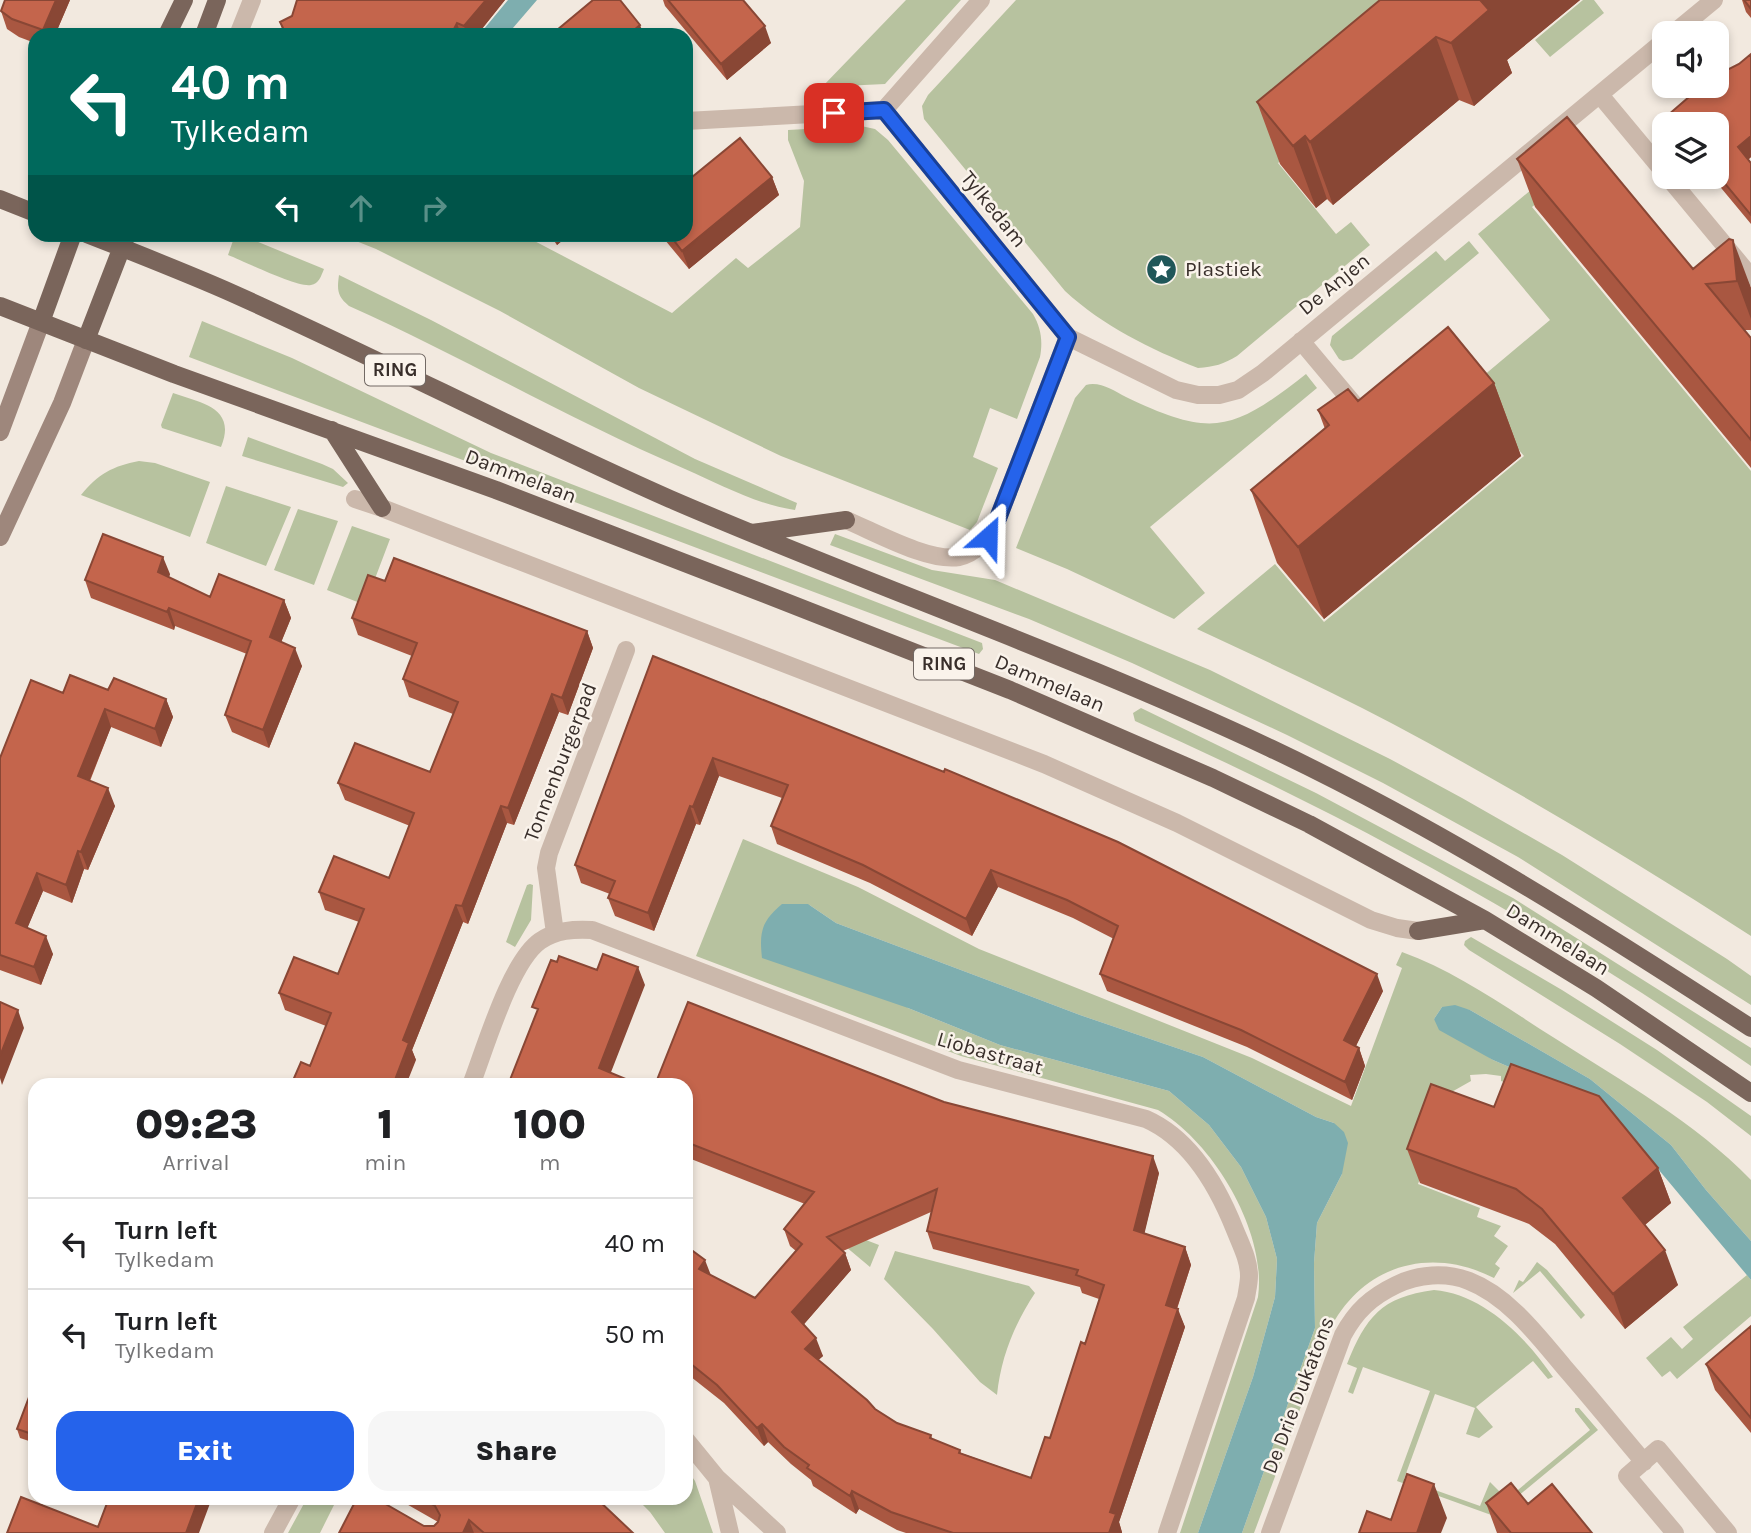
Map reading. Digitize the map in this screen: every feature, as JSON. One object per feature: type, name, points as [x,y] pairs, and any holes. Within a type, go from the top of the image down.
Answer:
[{"type":"main road","points":[[207,28],[217,0]]},
{"type":"main road","points":[[170,28],[181,2]]},
{"type":"main road","points":[[0,199],[28,210]]},
{"type":"main road","points":[[0,432],[69,242]]},
{"type":"main road","points":[[0,537],[62,403],[124,242]]},
{"type":"main road","name":"Dammelaan","points":[[126,242],[665,497],[1119,680],[1273,749],[1357,792],[1543,895],[1751,1028]]},
{"type":"main road","name":"RING","points":[[0,306],[86,340]]},
{"type":"main road","name":"Dammelaan","points":[[86,340],[521,500],[1023,695],[1213,778],[1309,824],[1485,920],[1596,988],[1751,1093]]},
{"type":"main road","points":[[332,430],[382,508]]},
{"type":"main road","points":[[751,533],[846,520]]},
{"type":"main road","points":[[1418,931],[1485,920]]},
{"type":"street","points":[[241,28],[251,0]]},
{"type":"street","points":[[693,121],[884,110],[981,0]]},
{"type":"street","points":[[1689,21],[1714,0]]},
{"type":"street","name":"De Anjen","points":[[1068,337],[1176,390],[1198,395],[1219,395],[1238,390],[1652,51]]},
{"type":"street","points":[[1600,95],[1652,158]]},
{"type":"street","name":"Tylkedam","points":[[884,110],[1068,337]]},
{"type":"street","points":[[1678,189],[1751,277]]},
{"type":"street","points":[[846,520],[938,556],[959,556],[980,547],[995,526],[1068,337]]},
{"type":"street","points":[[1301,341],[1358,409]]},
{"type":"street","points":[[355,499],[1031,758],[1177,823],[1371,920],[1418,931]]},
{"type":"street","name":"Tonnenburgerpad","points":[[555,933],[546,867],[549,853],[626,650]]},
{"type":"street","name":"Liobastraat","points":[[555,933],[574,929],[592,930],[958,1070],[1146,1119],[1174,1136],[1209,1176],[1221,1195],[1246,1256],[1249,1276],[1246,1298],[1167,1533]]},
{"type":"street","points":[[474,1078],[518,968],[530,950],[555,933]]},
{"type":"street","name":"De Drie Dukatons","points":[[1270,1533],[1343,1335],[1353,1316],[1383,1291],[1417,1277],[1451,1276],[1470,1282],[1494,1296],[1541,1339],[1644,1462]]},
{"type":"street","points":[[693,1448],[718,1478],[777,1533]]},
{"type":"street","points":[[1675,1533],[1627,1476],[1658,1449],[1728,1533]]},
{"type":"street","points":[[718,1478],[730,1533]]},
{"type":"street","points":[[273,1533],[288,1505]]},
{"type":"green space","points":[[906,0],[961,0],[885,84],[822,87]]},
{"type":"green space","points":[[1016,0],[1475,0],[1278,163],[1336,234],[1351,222],[1370,245],[1237,356],[1219,365],[1198,368],[1128,335],[1095,315],[1065,291],[924,119],[922,106],[928,95]]},
{"type":"green space","points":[[1583,0],[1594,0],[1604,13],[1550,57],[1535,40]]},
{"type":"green space","points":[[861,126],[875,129],[888,140],[1033,314],[1040,330],[1040,357],[1017,419],[990,408],[973,457],[998,468],[977,522],[970,530],[781,456],[639,388],[500,311],[358,242],[536,242],[672,313],[736,258],[748,268],[800,227],[804,181],[788,140],[788,130]]},
{"type":"green space","points":[[1555,170],[1564,181],[1532,207],[1751,471],[1751,936],[1574,826],[1439,749],[1345,699],[1197,629],[1275,564],[1324,622],[1524,456],[1475,397],[1464,392],[1550,320],[1478,234]]},
{"type":"green space","points":[[1469,241],[1479,253],[1352,359],[1339,359],[1330,345],[1332,336],[1436,251],[1445,261]]},
{"type":"green space","points":[[233,242],[258,242],[324,269],[318,281],[304,285],[228,255]]},
{"type":"green space","points":[[339,275],[431,320],[695,459],[797,503],[795,510],[753,499],[642,450],[349,306],[339,292]]},
{"type":"green space","points":[[202,321],[292,358],[491,453],[982,643],[983,649],[979,654],[189,357]]},
{"type":"green space","points":[[1306,374],[1317,388],[1150,527],[1205,593],[1174,619],[1016,548],[1075,398],[1086,385],[1107,387],[1180,419],[1220,423],[1239,418],[1259,408]]},
{"type":"green space","points":[[173,393],[205,404],[220,415],[225,434],[221,447],[162,428]]},
{"type":"green space","points":[[248,437],[333,469],[348,483],[343,487],[242,456]]},
{"type":"green space","points":[[139,461],[155,463],[210,482],[190,537],[81,495],[107,472]]},
{"type":"green space","points":[[226,486],[291,507],[266,566],[206,543]]},
{"type":"green space","points":[[298,509],[338,521],[314,585],[274,570]]},
{"type":"green space","points":[[352,526],[390,539],[365,605],[327,590]]},
{"type":"green space","points":[[835,534],[932,570],[995,580],[1210,670],[1390,759],[1562,855],[1727,959],[1751,976],[1751,1005],[1518,857],[1383,783],[1132,663],[1029,619],[830,545]]},
{"type":"green space","points":[[1141,708],[1316,793],[1513,898],[1751,1048],[1751,1066],[1603,969],[1451,879],[1295,796],[1135,721],[1133,713]]},
{"type":"green space","points":[[743,839],[858,887],[979,949],[1252,1058],[1351,1106],[1402,968],[1396,965],[1402,952],[1481,991],[1632,1087],[1682,1121],[1729,1159],[1751,1180],[1751,1241],[1671,1145],[1590,1079],[1470,1010],[1442,1007],[1434,1019],[1493,1060],[1583,1099],[1527,1090],[1501,1081],[1501,1076],[1486,1074],[1470,1075],[1471,1081],[1448,1094],[1441,1123],[1418,1184],[1480,1208],[1477,1217],[1501,1226],[1494,1236],[1508,1246],[1495,1264],[1500,1268],[1494,1278],[1470,1268],[1445,1263],[1422,1263],[1399,1268],[1378,1277],[1359,1291],[1329,1331],[1254,1533],[1242,1533],[1315,1328],[1314,1263],[1317,1223],[1342,1174],[1334,1123],[1316,1117],[1203,1057],[1080,1015],[836,923],[808,904],[908,1008],[1000,1045],[1169,1091],[1209,1125],[1241,1167],[1266,1217],[1277,1259],[1275,1297],[1253,1377],[1198,1533],[1180,1533],[1258,1297],[1259,1272],[1254,1245],[1245,1218],[1217,1167],[1199,1144],[1158,1110],[961,1056],[696,956]]},
{"type":"green space","points":[[527,885],[533,885],[531,920],[515,947],[506,942]]},
{"type":"green space","points":[[1471,937],[1657,1050],[1751,1116],[1751,1136],[1707,1102],[1620,1044],[1469,950],[1464,945]]},
{"type":"green space","points":[[814,1220],[879,1245],[870,1267]]},
{"type":"green space","points":[[895,1251],[1029,1286],[1035,1293],[1010,1342],[997,1395],[980,1382],[884,1279]]},
{"type":"green space","points":[[1537,1262],[1585,1315],[1581,1319],[1540,1271],[1513,1293],[1519,1280],[1523,1282]]},
{"type":"green space","points":[[1747,1275],[1751,1280],[1751,1316],[1677,1379],[1670,1371],[1662,1377],[1646,1358],[1671,1337],[1682,1349],[1693,1339],[1683,1327]]},
{"type":"green space","points":[[1434,1290],[1469,1300],[1502,1320],[1530,1347],[1553,1377],[1548,1379],[1533,1361],[1476,1407],[1493,1427],[1479,1438],[1466,1434],[1475,1408],[1435,1394],[1404,1479],[1480,1506],[1490,1482],[1507,1499],[1590,1430],[1575,1408],[1579,1408],[1598,1430],[1494,1516],[1397,1481],[1430,1391],[1363,1367],[1353,1394],[1348,1392],[1357,1368],[1347,1364],[1369,1322],[1388,1304],[1416,1293]]},
{"type":"green space","points":[[693,1478],[713,1533],[665,1533],[643,1505],[693,1505]]},
{"type":"green space","points":[[303,1505],[334,1505],[320,1533],[288,1533]]},
{"type":"water","points":[[508,0],[537,0],[513,28],[485,28]]},
{"type":"water","points":[[782,904],[808,904],[836,923],[1080,1015],[1203,1057],[1316,1117],[1334,1123],[1344,1132],[1348,1143],[1342,1174],[1317,1223],[1314,1263],[1315,1328],[1242,1533],[1198,1533],[1253,1377],[1275,1297],[1277,1259],[1266,1217],[1241,1167],[1209,1125],[1169,1091],[1000,1045],[908,1008],[762,958],[763,927]]},
{"type":"water","points":[[1455,1005],[1470,1010],[1590,1079],[1671,1145],[1751,1241],[1751,1280],[1617,1120],[1583,1099],[1493,1060],[1439,1030],[1434,1019],[1442,1007]]},
{"type":"building","points":[[5,0],[56,0],[44,28],[12,19],[1,11]]},
{"type":"building","points":[[297,0],[486,0],[464,26],[457,23],[454,28],[283,28],[280,22],[292,16]]},
{"type":"building","points":[[593,0],[620,0],[640,25],[636,28],[559,28]]},
{"type":"building","points":[[668,0],[743,0],[765,26],[721,64]]},
{"type":"building","points":[[1380,0],[1482,0],[1489,10],[1451,43],[1436,37],[1310,142],[1305,136],[1293,146],[1257,102]]},
{"type":"building","points":[[1744,0],[1751,0],[1751,9]]},
{"type":"building","points":[[1751,54],[1751,136],[1738,147],[1751,163],[1751,215],[1729,188],[1729,112],[1671,112],[1688,98],[1729,98],[1729,69]]},
{"type":"building","points":[[1567,117],[1693,269],[1729,239],[1733,240],[1737,281],[1706,284],[1751,338],[1751,440],[1517,159]]},
{"type":"building","points":[[740,138],[772,177],[693,242],[693,176]]},
{"type":"building","points":[[675,242],[693,242],[682,251]]},
{"type":"building","points":[[1448,327],[1494,383],[1298,547],[1251,490],[1329,425],[1318,410],[1348,389],[1358,401]]},
{"type":"building","points":[[103,534],[163,557],[158,572],[210,597],[219,574],[284,600],[270,637],[295,648],[263,730],[225,715],[251,641],[169,608],[167,612],[85,580]]},
{"type":"building","points":[[394,558],[587,631],[562,698],[552,694],[508,808],[501,806],[462,906],[456,905],[403,1040],[409,1043],[396,1078],[294,1078],[301,1062],[310,1066],[331,1013],[279,993],[294,957],[338,974],[364,909],[319,892],[334,856],[389,878],[414,813],[338,783],[355,743],[430,772],[458,702],[403,679],[417,643],[352,618],[368,575],[385,581]]},
{"type":"building","points":[[653,656],[944,772],[945,769],[1118,842],[1377,974],[1344,1040],[1359,1048],[1345,1082],[1241,1030],[1100,974],[1118,926],[1067,900],[991,870],[966,919],[863,865],[771,826],[788,785],[713,758],[693,807],[690,806],[648,913],[608,898],[615,881],[575,865]]},
{"type":"building","points":[[70,675],[108,690],[114,678],[166,699],[155,729],[105,709],[78,776],[108,788],[81,852],[78,851],[66,885],[37,873],[16,923],[46,936],[34,967],[0,955],[0,758],[31,680],[63,693]]},
{"type":"building","points":[[603,954],[638,967],[599,1068],[623,1078],[511,1078],[538,1009],[532,1007],[551,960],[557,962],[559,956],[597,970]]},
{"type":"building","points":[[0,1002],[18,1010],[0,1056]]},
{"type":"building","points":[[688,1002],[944,1102],[1153,1156],[1134,1230],[1185,1247],[1166,1305],[1178,1309],[1110,1512],[1116,1514],[1109,1533],[953,1533],[891,1512],[852,1491],[850,1496],[807,1468],[809,1465],[784,1447],[762,1424],[757,1428],[717,1385],[693,1366],[693,1251],[705,1260],[699,1269],[755,1298],[802,1244],[784,1229],[814,1192],[693,1145],[693,1078],[658,1078]],"holes":[[[937,1189],[927,1231],[1078,1270],[1076,1275],[1104,1285],[1085,1344],[1081,1342],[1050,1438],[1045,1437],[1031,1478],[959,1453],[960,1450],[930,1438],[931,1435],[897,1423],[875,1409],[805,1349],[816,1338],[792,1312],[845,1253],[827,1237]]]},
{"type":"building","points":[[1511,1064],[1599,1096],[1658,1168],[1623,1198],[1665,1250],[1613,1294],[1542,1209],[1516,1189],[1407,1149],[1431,1084],[1494,1107]]},
{"type":"building","points":[[1751,1326],[1751,1418],[1706,1364]]},
{"type":"building","points":[[28,1400],[28,1433],[17,1429]]},
{"type":"building","points":[[1407,1474],[1434,1484],[1417,1533],[1359,1533],[1367,1511],[1391,1520]]},
{"type":"building","points":[[1511,1483],[1528,1504],[1552,1484],[1592,1533],[1511,1533],[1486,1503]]},
{"type":"building","points":[[21,1497],[28,1500],[28,1505],[42,1505],[98,1527],[106,1505],[196,1505],[186,1533],[7,1533]]},
{"type":"building","points":[[353,1505],[387,1505],[424,1526],[434,1526],[440,1515],[433,1505],[603,1505],[633,1533],[484,1533],[469,1520],[463,1533],[339,1533]]},
{"type":"place","name":"Plastiek","points":[[1162,269]]},
{"type":"route","points":[[834,113],[884,110],[1068,337],[995,526],[988,537]]}]
